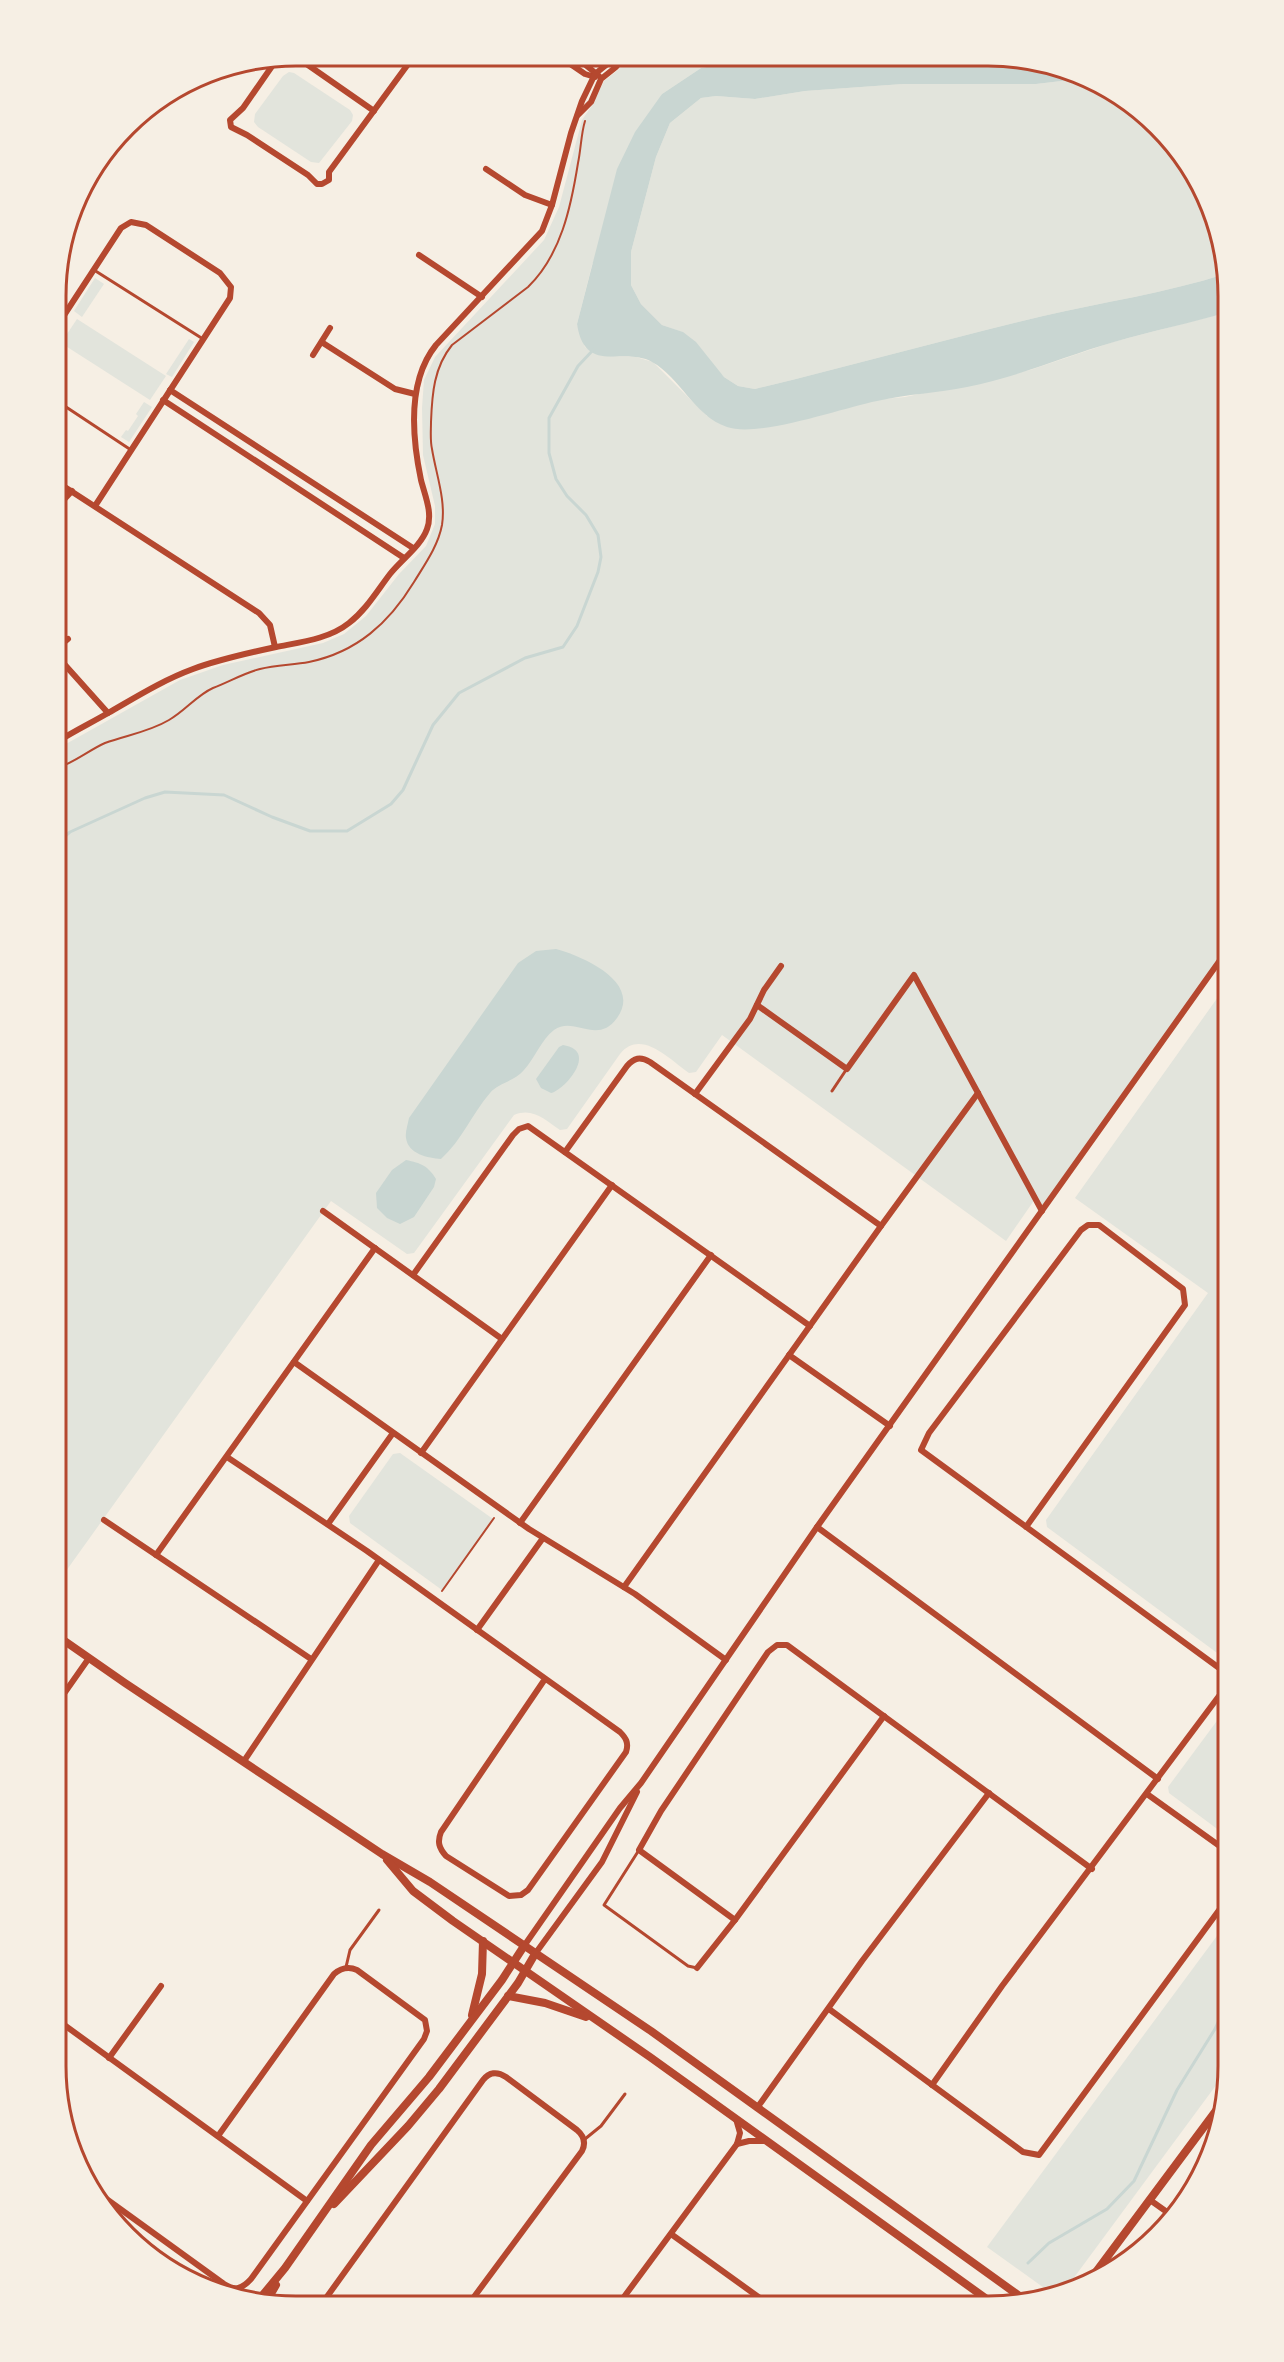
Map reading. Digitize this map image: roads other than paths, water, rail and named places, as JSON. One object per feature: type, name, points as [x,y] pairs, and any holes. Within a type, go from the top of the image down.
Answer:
[{"type":"street","points":[[309,66],[374,111]]},
{"type":"street","points":[[271,67],[243,108],[230,120],[231,127],[308,175],[317,184],[322,184],[329,180],[329,172],[407,66]]},
{"type":"street","points":[[573,66],[585,74],[597,76],[617,66]]},
{"type":"street","points":[[586,66],[597,76]]},
{"type":"street","points":[[66,737],[162,682],[191,669],[226,658],[318,638],[340,629],[363,609],[427,531],[430,519],[416,445],[415,394],[419,374],[430,352],[539,236],[552,205],[577,116],[591,102],[597,76],[607,66]]},
{"type":"street","points":[[486,169],[525,195],[552,205]]},
{"type":"street","points":[[66,309],[125,225],[137,221],[220,273],[230,284],[230,298],[95,506]]},
{"type":"street","points":[[419,255],[482,297]]},
{"type":"street","points":[[313,356],[323,343],[330,328]]},
{"type":"street","points":[[323,343],[394,389],[415,394]]},
{"type":"street","points":[[170,390],[413,548]]},
{"type":"street","points":[[163,400],[404,558]]},
{"type":"street","points":[[231,445],[238,434]]},
{"type":"street","points":[[66,487],[264,617],[271,628],[275,647]]},
{"type":"street","points":[[66,497],[72,491]]},
{"type":"street","points":[[327,508],[334,497]]},
{"type":"street","points":[[66,666],[108,713]]},
{"type":"street","points":[[264,2294],[285,2268],[371,2145],[418,2091],[514,1963],[817,1527],[1218,963]]},
{"type":"street","points":[[695,1094],[750,1019],[781,966]]},
{"type":"street","points":[[757,1005],[847,1069],[915,975],[1042,1211]]},
{"type":"street","points":[[566,1152],[627,1066],[636,1058],[650,1062],[881,1226]]},
{"type":"street","points":[[624,1587],[978,1093]]},
{"type":"street","points":[[413,1275],[516,1130],[524,1126],[533,1128],[810,1326]]},
{"type":"street","points":[[421,1453],[612,1185]]},
{"type":"street","points":[[323,1211],[502,1339]]},
{"type":"street","points":[[1026,1527],[1185,1305],[1183,1289],[1099,1225],[1088,1225],[1081,1230],[929,1433],[921,1450],[1026,1527],[1218,1667]]},
{"type":"street","points":[[156,1555],[375,1248]]},
{"type":"street","points":[[520,1523],[711,1255]]},
{"type":"street","points":[[789,1355],[890,1426]]},
{"type":"street","points":[[294,1362],[520,1523],[624,1587],[726,1660]]},
{"type":"street","points":[[328,1524],[393,1433]]},
{"type":"street","points":[[227,1457],[379,1560],[620,1732],[626,1740],[627,1748],[528,1890],[521,1895],[509,1896],[446,1856],[440,1847],[439,1839],[441,1832],[545,1679]]},
{"type":"street","points":[[104,1520],[311,1659]]},
{"type":"street","points":[[817,1527],[1158,1779]]},
{"type":"street","points":[[477,1630],[543,1538]]},
{"type":"street","points":[[244,1761],[379,1560]]},
{"type":"street","points":[[66,1642],[651,2031],[1017,2294]]},
{"type":"street","points":[[735,1920],[639,1850],[661,1811],[768,1652],[777,1645],[787,1645],[1092,1869]]},
{"type":"street","points":[[66,1691],[89,1658]]},
{"type":"street","points":[[932,2085],[1002,1986],[1092,1869],[1218,1697]]},
{"type":"street","points":[[697,1968],[885,1716]]},
{"type":"street","points":[[322,2216],[427,2104],[508,1996],[535,1953],[602,1862],[641,1783]]},
{"type":"street","points":[[757,2108],[862,1961],[989,1793]]},
{"type":"street","points":[[1148,1794],[1218,1845]]},
{"type":"street","points":[[382,1854],[412,1891],[982,2296]]},
{"type":"street","points":[[829,2009],[1023,2152],[1039,2155],[1218,1912]]},
{"type":"street","points":[[471,2020],[482,1974],[483,1941]]},
{"type":"street","points":[[218,2136],[334,1974],[346,1967],[357,1970],[425,2020],[427,2031],[418,2047],[251,2279],[239,2288]]},
{"type":"street","points":[[109,2058],[161,1986]]},
{"type":"street","points":[[508,1996],[545,2003],[593,2019]]},
{"type":"street","points":[[66,2026],[308,2201]]},
{"type":"street","points":[[328,2296],[489,2074],[496,2073],[506,2077],[578,2130],[584,2140],[582,2151],[475,2296]]},
{"type":"street","points":[[625,2296],[737,2144],[740,2133],[736,2119]]},
{"type":"street","points":[[1100,2267],[1211,2122]]},
{"type":"street","points":[[737,2144],[766,2141]]},
{"type":"street","points":[[1150,2200],[1166,2211]]},
{"type":"street","points":[[111,2203],[227,2285]]},
{"type":"street","points":[[671,2234],[756,2296]]},
{"type":"street","points":[[270,2295],[285,2268]]},
{"type":"lane","points":[[94,270],[203,339]]},
{"type":"lane","points":[[66,407],[131,450]]},
{"type":"lane","points":[[832,1090],[847,1069]]},
{"type":"lane","points":[[639,1850],[604,1905],[688,1966],[697,1968]]},
{"type":"lane","points":[[346,1967],[350,1950],[379,1910]]},
{"type":"lane","points":[[584,2140],[601,2126],[625,2094]]},
{"type":"waterway","points":[[66,835],[145,798],[165,792],[224,795],[310,831],[347,831],[391,804],[403,790],[433,725],[459,693],[525,658],[563,647],[577,626],[598,572],[601,557],[598,535],[586,515],[567,496],[556,479],[549,453],[549,418],[578,366],[594,349]]},
{"type":"waterway","points":[[1028,2263],[1049,2243],[1107,2209],[1134,2181],[1177,2090],[1218,2022]]}]
